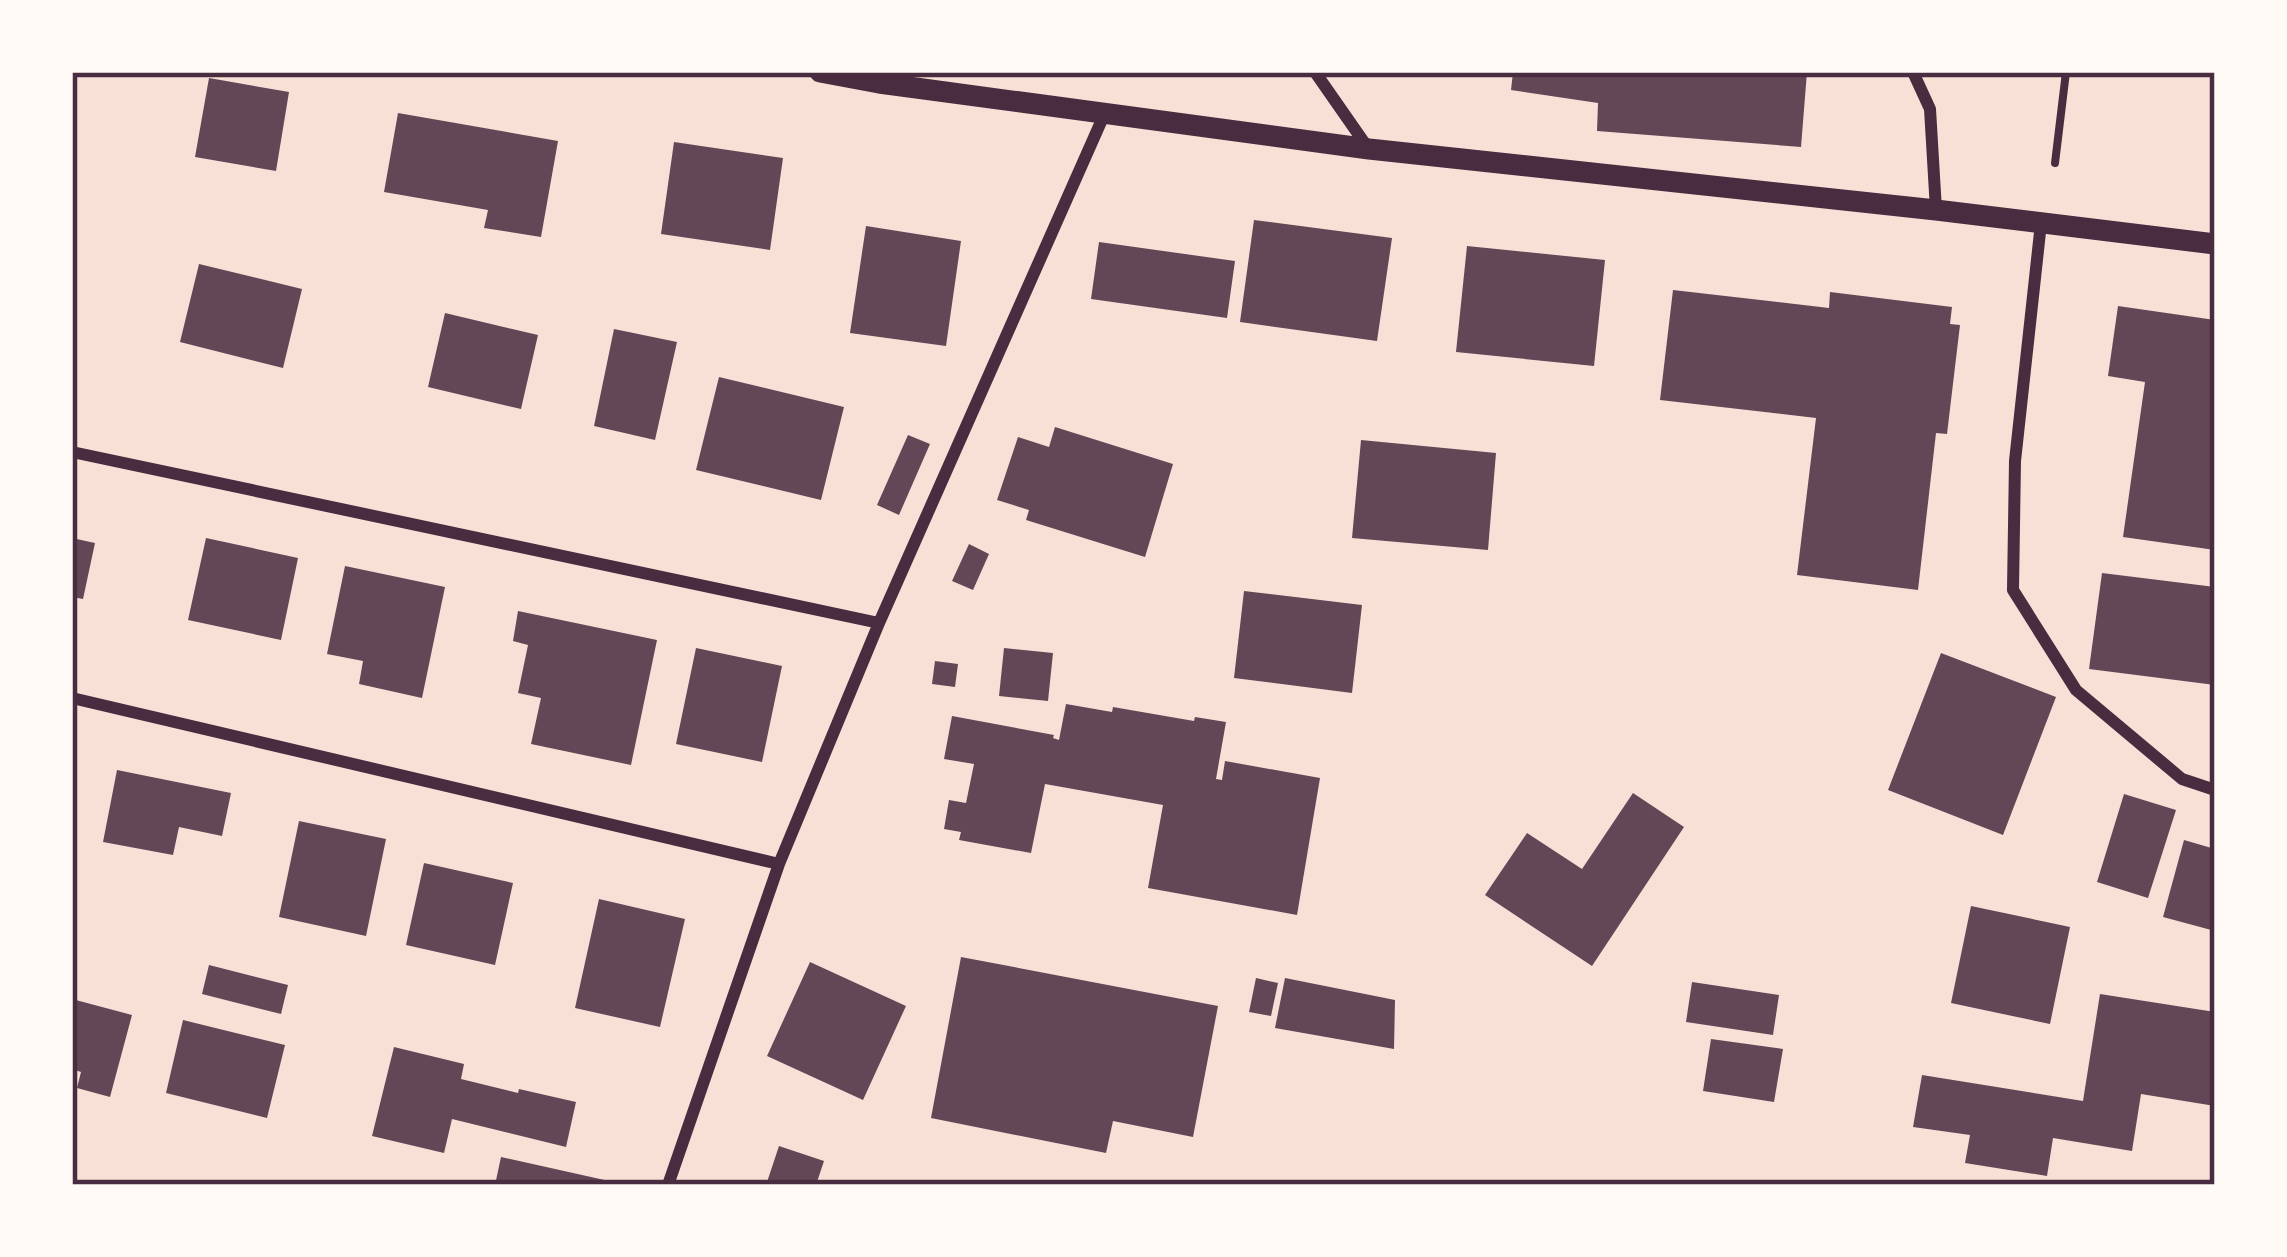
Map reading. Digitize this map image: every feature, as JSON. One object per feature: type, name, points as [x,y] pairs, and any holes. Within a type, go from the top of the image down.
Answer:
[{"type":"street","points":[[820,72],[1369,149],[2215,244]]},
{"type":"street","points":[[1316,72],[1369,149]]},
{"type":"street","points":[[1913,72],[1930,109],[1936,210]]},
{"type":"street","points":[[668,1185],[779,864],[879,623],[1104,115]]},
{"type":"street","points":[[2041,223],[2015,461],[2013,590],[2075,690],[2182,778],[2215,790]]},
{"type":"street","points":[[72,452],[879,623]]},
{"type":"street","points":[[72,698],[779,864]]},
{"type":"path","points":[[2055,163],[2066,72]]},
{"type":"building","points":[[1513,72],[1807,72],[1801,147],[1597,131],[1598,103],[1511,90]]},
{"type":"building","points":[[209,78],[289,92],[276,171],[195,157]]},
{"type":"building","points":[[398,113],[558,141],[541,237],[484,228],[488,210],[384,192]]},
{"type":"building","points":[[674,142],[783,158],[770,250],[661,234]]},
{"type":"building","points":[[1254,220],[1392,238],[1377,341],[1240,322]]},
{"type":"building","points":[[866,226],[961,241],[946,346],[850,333]]},
{"type":"building","points":[[1099,242],[1235,261],[1227,318],[1091,299]]},
{"type":"building","points":[[1467,246],[1605,260],[1594,366],[1456,352]]},
{"type":"building","points":[[199,264],[302,289],[283,368],[180,342]]},
{"type":"building","points":[[1673,290],[1829,308],[1830,292],[1952,307],[1950,324],[1960,325],[1947,434],[1936,433],[1918,590],[1797,575],[1816,418],[1660,400]]},
{"type":"building","points":[[2118,306],[2215,320],[2215,550],[2123,537],[2145,382],[2108,376]]},
{"type":"building","points":[[445,313],[538,335],[521,409],[428,387]]},
{"type":"building","points":[[614,329],[677,342],[655,440],[594,426]]},
{"type":"building","points":[[719,377],[844,407],[821,500],[696,470]]},
{"type":"building","points":[[1055,427],[1173,464],[1145,557],[1026,520],[1029,510],[997,500],[1018,437],[1049,447]]},
{"type":"building","points":[[908,435],[930,444],[899,515],[877,505]]},
{"type":"building","points":[[1361,440],[1496,453],[1488,550],[1352,538]]},
{"type":"building","points":[[72,538],[95,543],[83,599],[72,597]]},
{"type":"building","points":[[206,538],[298,558],[281,640],[188,620]]},
{"type":"building","points":[[969,544],[989,554],[973,590],[952,581]]},
{"type":"building","points":[[345,566],[445,587],[422,698],[359,684],[363,661],[327,654]]},
{"type":"building","points":[[2102,573],[2215,587],[2215,685],[2089,669]]},
{"type":"building","points":[[1244,591],[1362,605],[1352,693],[1234,678]]},
{"type":"building","points":[[518,611],[657,640],[631,765],[531,744],[541,698],[518,693],[528,645],[513,641]]},
{"type":"building","points":[[696,648],[782,666],[762,762],[676,744]]},
{"type":"building","points":[[1004,648],[1053,653],[1048,701],[999,696]]},
{"type":"building","points":[[1941,653],[2056,697],[2003,835],[1888,790]]},
{"type":"building","points":[[935,661],[958,664],[955,687],[932,684]]},
{"type":"building","points":[[1066,704],[1226,722],[1216,779],[1222,780],[1225,761],[1320,778],[1297,915],[1148,888],[1163,805],[1045,784],[1031,853],[959,840],[961,832],[944,829],[949,800],[966,803],[974,764],[944,759],[952,716],[1054,735],[1059,740]]},
{"type":"building","points":[[117,770],[231,793],[222,836],[179,827],[173,855],[103,842]]},
{"type":"building","points":[[1633,793],[1684,827],[1592,966],[1485,895],[1527,833],[1582,869]]},
{"type":"building","points":[[2124,794],[2176,810],[2148,898],[2097,882]]},
{"type":"building","points":[[299,821],[386,839],[366,936],[279,917]]},
{"type":"building","points":[[2184,840],[2215,849],[2215,931],[2163,917]]},
{"type":"building","points":[[424,863],[513,883],[495,965],[406,945]]},
{"type":"building","points":[[599,899],[685,919],[660,1027],[575,1008]]},
{"type":"building","points":[[1971,906],[2070,927],[2050,1024],[1951,1003]]},
{"type":"building","points":[[961,957],[1218,1006],[1193,1137],[1113,1121],[1106,1153],[931,1118]]},
{"type":"building","points":[[810,962],[906,1006],[863,1100],[767,1056]]},
{"type":"building","points":[[209,965],[288,985],[281,1014],[202,994]]},
{"type":"building","points":[[1256,978],[1278,983],[1271,1016],[1249,1012]]},
{"type":"building","points":[[1285,978],[1395,1000],[1394,1049],[1275,1028]]},
{"type":"building","points":[[1692,982],[1779,995],[1773,1035],[1686,1022]]},
{"type":"building","points":[[2100,994],[2215,1012],[2215,1106],[2141,1094],[2132,1151],[2053,1138],[2047,1176],[1965,1163],[1970,1135],[1913,1127],[1922,1075],[2083,1101]]},
{"type":"building","points":[[72,999],[132,1015],[110,1097],[77,1088],[81,1072],[72,1069]]},
{"type":"building","points":[[183,1020],[285,1045],[267,1118],[166,1093]]},
{"type":"building","points":[[1711,1039],[1783,1049],[1774,1102],[1703,1091]]},
{"type":"building","points":[[394,1047],[464,1064],[461,1079],[576,1102],[566,1147],[452,1119],[444,1153],[372,1136]]},
{"type":"building","points":[[779,1146],[824,1161],[816,1185],[766,1185]]},
{"type":"building","points":[[501,1157],[609,1181],[608,1185],[495,1185]]}]
